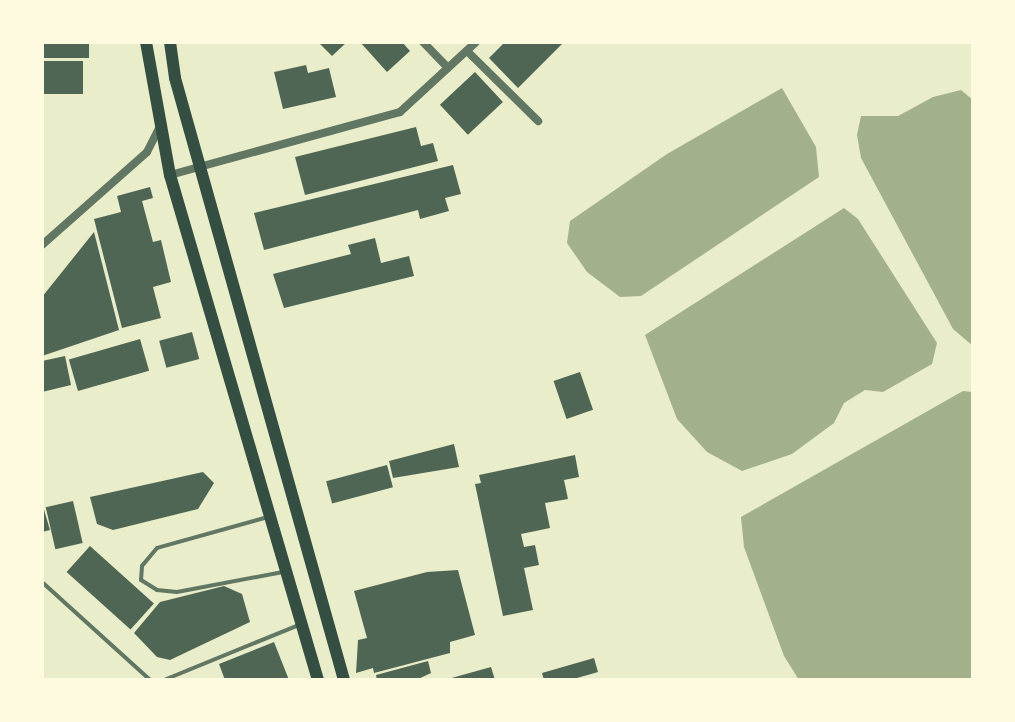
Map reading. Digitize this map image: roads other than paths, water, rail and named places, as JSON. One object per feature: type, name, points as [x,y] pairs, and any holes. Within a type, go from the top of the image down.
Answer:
[{"type":"main road","points":[[146,42],[170,175],[318,680]]},
{"type":"main road","points":[[170,42],[200,168],[344,680]]},
{"type":"street","points":[[423,42],[448,68]]},
{"type":"street","points":[[170,175],[400,112],[476,42]]},
{"type":"street","points":[[467,51],[538,121]]},
{"type":"street","points":[[42,245],[147,152],[161,123]]},
{"type":"lane","points":[[269,516],[157,548],[142,566],[141,580],[157,590],[177,592],[285,571]]},
{"type":"lane","points":[[42,582],[150,680]]},
{"type":"lane","points":[[164,680],[301,624]]}]
